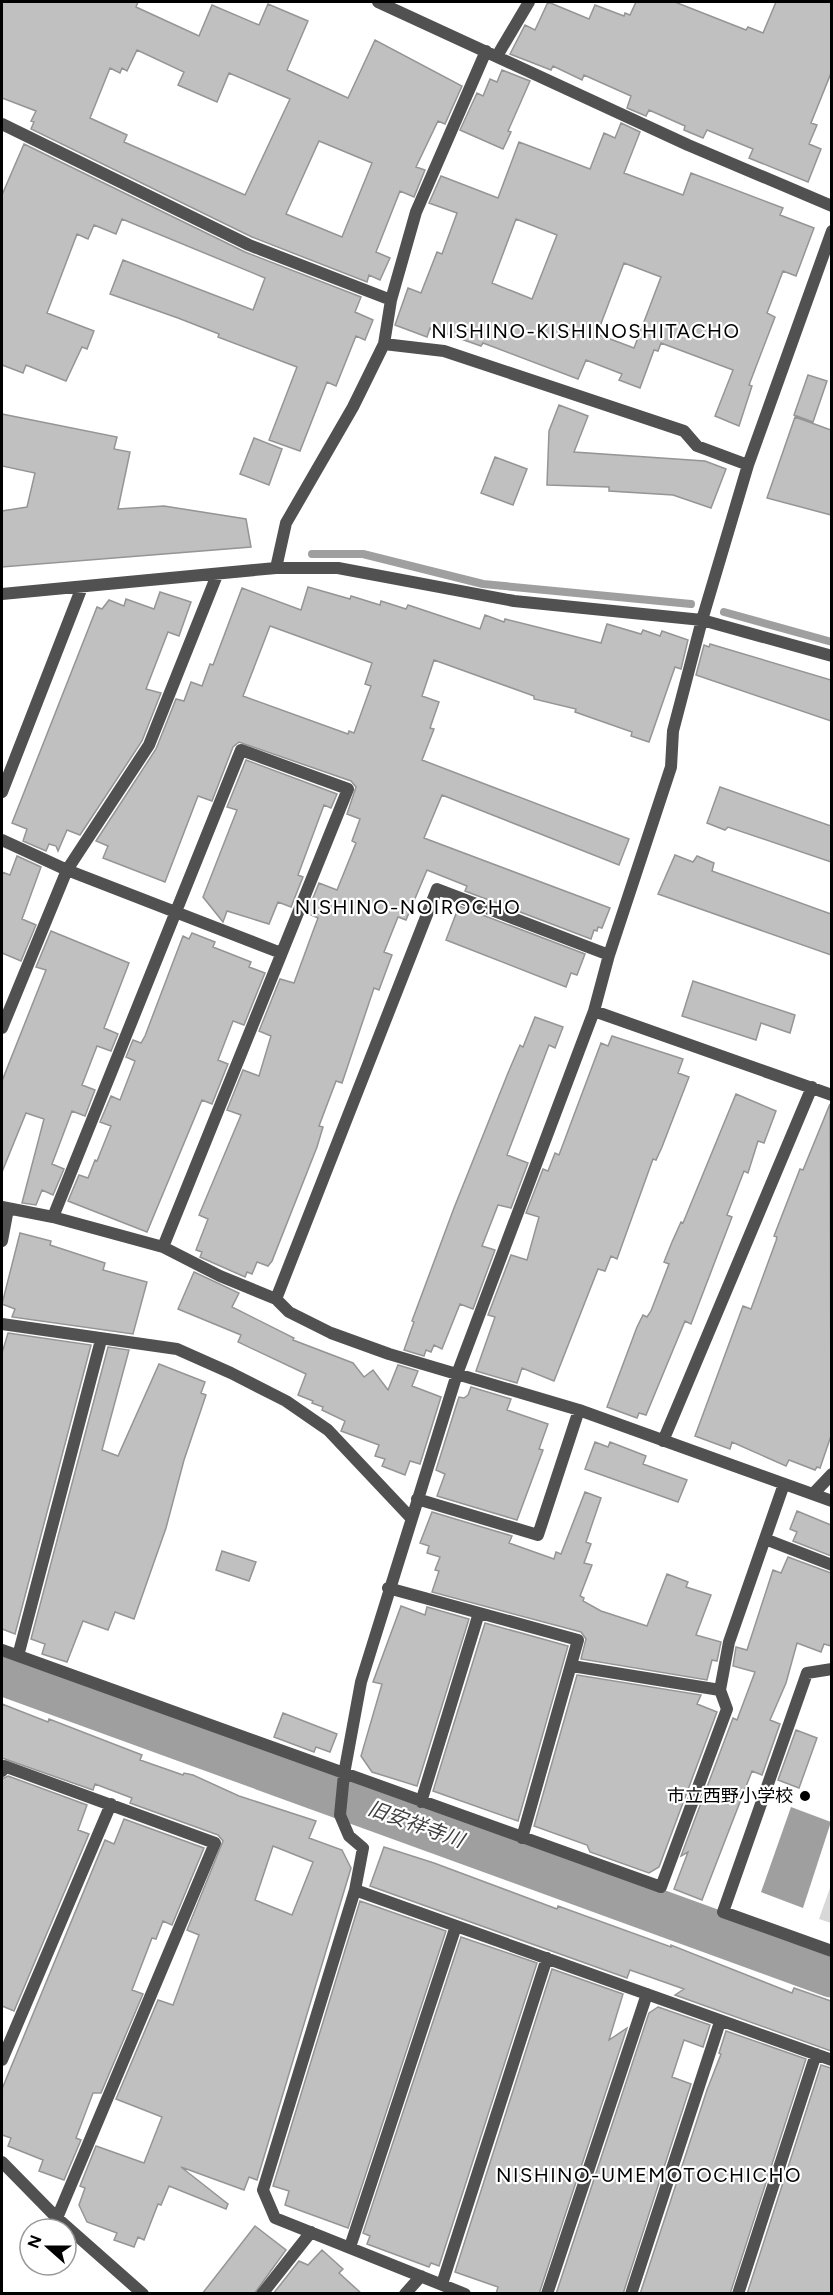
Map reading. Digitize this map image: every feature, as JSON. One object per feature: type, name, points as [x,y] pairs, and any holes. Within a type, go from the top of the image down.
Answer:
[{"type":"street","points":[[378,2],[688,145],[831,206]]},
{"type":"street","points":[[276,568],[286,523],[353,407],[384,344],[391,300],[416,213],[492,54],[529,2]]},
{"type":"street","points":[[2,124],[249,245],[391,300]]},
{"type":"street","points":[[465,2294],[275,2218],[263,2190],[355,1890],[363,1848],[349,1836],[340,1815],[344,1774],[361,1682],[388,1588],[457,1374],[594,1011],[609,955],[670,767],[673,731],[702,620],[748,465],[831,231]]},
{"type":"street","points":[[384,344],[444,351],[684,431],[697,446],[748,465]]},
{"type":"street","points":[[2,594],[276,568],[338,568],[514,601],[702,620],[831,656]]},
{"type":"street","points":[[2,1028],[67,870],[150,745],[217,575]]},
{"type":"street","points":[[2,792],[82,587]]},
{"type":"street","points":[[53,1217],[241,750],[348,789],[163,1248]]},
{"type":"street","points":[[2,840],[67,870],[281,953]]},
{"type":"street","points":[[276,1299],[437,889],[609,955]]},
{"type":"street","points":[[594,1011],[831,1095]]},
{"type":"street","points":[[663,1441],[812,1087]]},
{"type":"street","points":[[2,1241],[5,1208],[53,1217],[163,1248],[220,1276],[276,1299],[289,1312],[331,1334],[389,1354],[579,1410],[831,1501]]},
{"type":"street","points":[[2,1324],[101,1340],[134,1341],[177,1349],[286,1401],[328,1430],[411,1518]]},
{"type":"street","points":[[18,1656],[101,1340]]},
{"type":"street","points":[[417,1499],[538,1535],[579,1410]]},
{"type":"street","points":[[813,1494],[831,1474]]},
{"type":"street","points":[[2,1650],[661,1887],[728,1709],[720,1690],[729,1642],[784,1484]]},
{"type":"street","points":[[765,1539],[831,1565]]},
{"type":"street","points":[[388,1588],[579,1640],[522,1838]]},
{"type":"street","points":[[422,1802],[479,1613]]},
{"type":"street","points":[[572,1666],[720,1690]]},
{"type":"street","points":[[831,1669],[807,1673],[723,1912],[831,1951]]},
{"type":"street","points":[[2,1771],[4,1766],[215,1843],[57,2217]]},
{"type":"street","points":[[2,2060],[111,1804]]},
{"type":"street","points":[[355,1890],[831,2060]]},
{"type":"street","points":[[350,2247],[456,1926]]},
{"type":"street","points":[[442,2284],[547,1958]]},
{"type":"street","points":[[547,2294],[647,1994]]},
{"type":"street","points":[[631,2294],[720,2022]]},
{"type":"street","points":[[738,2294],[816,2054]]},
{"type":"street","points":[[2,2162],[56,2217]]},
{"type":"street","points":[[262,2294],[311,2232]]},
{"type":"street","points":[[78,2237],[143,2294]]},
{"type":"street","points":[[405,2294],[421,2276]]},
{"type":"shaded area","points":[[791,1807],[831,1822],[803,1908],[761,1892]]},
{"type":"shaded area","points":[[831,1885],[831,1923],[819,1919]]},
{"type":"building","points":[[2,2],[138,2],[136,7],[199,36],[212,5],[259,25],[268,4],[308,21],[287,70],[348,98],[375,40],[462,86],[445,124],[438,121],[416,167],[425,170],[414,197],[400,191],[376,252],[390,258],[380,280],[369,275],[367,282],[252,237],[31,129],[34,122],[31,121],[36,111],[2,98]],"holes":[[[137,50],[184,72],[178,85],[217,102],[229,73],[290,99],[245,195],[124,142],[127,135],[90,118],[110,68],[120,73],[122,68],[127,71]],[[319,141],[372,163],[342,237],[286,214]]]},
{"type":"building","points":[[548,2],[589,19],[595,5],[624,16],[625,13],[630,15],[636,2],[675,2],[746,30],[748,27],[763,33],[776,2],[831,2],[831,73],[811,123],[817,125],[809,144],[821,149],[808,182],[749,158],[753,149],[707,130],[703,138],[684,130],[685,126],[649,110],[646,116],[627,108],[631,96],[584,75],[582,80],[553,66],[551,70],[510,54],[525,25],[535,30]]},
{"type":"building","points":[[502,70],[530,81],[508,131],[511,132],[503,149],[460,130],[477,93],[483,96],[490,79],[497,82]]},
{"type":"building","points":[[621,123],[640,132],[624,173],[683,195],[691,173],[783,208],[780,215],[814,228],[796,276],[783,271],[767,313],[775,317],[749,385],[752,386],[739,426],[715,416],[733,370],[661,343],[658,351],[654,350],[640,388],[619,380],[622,374],[586,360],[578,379],[483,343],[481,346],[430,328],[427,337],[395,325],[408,288],[421,293],[437,252],[442,254],[457,213],[429,203],[441,176],[498,198],[519,142],[590,169],[604,133],[615,138]],"holes":[[[516,219],[557,235],[532,299],[492,283]],[[624,263],[661,277],[634,348],[597,334]]]},
{"type":"building","points":[[24,144],[245,252],[361,297],[355,312],[373,320],[365,340],[356,336],[336,386],[327,382],[300,451],[269,440],[297,367],[218,337],[219,334],[110,294],[123,260],[253,310],[265,278],[122,219],[116,234],[94,225],[88,239],[77,234],[47,313],[94,331],[87,349],[82,347],[66,381],[26,365],[23,373],[2,365],[2,195]]},
{"type":"building","points":[[808,375],[827,381],[813,422],[794,415]]},
{"type":"building","points":[[559,405],[588,416],[574,452],[705,461],[726,469],[711,508],[673,495],[609,491],[609,487],[547,485],[549,431]]},
{"type":"building","points":[[2,414],[117,437],[114,449],[130,452],[118,509],[164,506],[246,519],[251,547],[2,567],[2,511],[27,507],[35,473],[2,466]]},
{"type":"building","points":[[795,417],[831,430],[831,515],[767,498]]},
{"type":"building","points":[[254,438],[282,449],[269,485],[240,474]]},
{"type":"building","points":[[495,457],[527,469],[513,505],[481,493]]},
{"type":"building","points":[[308,587],[380,605],[381,601],[406,609],[408,605],[480,629],[485,615],[504,622],[505,619],[601,643],[607,624],[641,634],[643,630],[660,636],[662,631],[688,640],[681,669],[675,667],[649,742],[631,736],[632,732],[575,712],[576,709],[534,699],[534,696],[434,660],[422,696],[439,702],[430,728],[434,729],[422,760],[629,839],[619,865],[442,795],[424,838],[610,908],[602,928],[598,927],[597,931],[594,930],[591,939],[465,891],[467,886],[427,870],[406,920],[398,917],[384,952],[392,955],[379,990],[374,988],[342,1083],[336,1081],[319,1126],[323,1127],[317,1147],[272,1261],[268,1266],[257,1262],[252,1274],[247,1272],[245,1277],[200,1257],[202,1252],[196,1250],[208,1219],[199,1215],[241,1115],[227,1110],[243,1070],[259,1076],[271,1036],[259,1031],[280,979],[294,983],[318,918],[307,913],[319,883],[337,890],[356,843],[352,841],[360,819],[347,814],[356,787],[351,781],[239,742],[233,747],[212,801],[198,796],[165,882],[103,858],[108,846],[96,841],[156,749],[176,699],[184,701],[191,682],[202,686],[210,664],[213,665],[242,588],[301,610]],"holes":[[[270,626],[372,663],[365,684],[371,686],[354,733],[349,731],[348,734],[243,696]]]},
{"type":"building","points":[[160,592],[191,602],[179,636],[168,632],[146,689],[161,693],[142,741],[80,835],[67,830],[58,851],[56,846],[49,844],[46,851],[23,841],[27,829],[12,823],[97,607],[102,609],[109,600],[124,606],[126,599],[154,609]]},
{"type":"building","points":[[710,644],[831,680],[831,721],[696,675],[704,645],[709,647]]},
{"type":"building","points":[[246,760],[337,794],[331,808],[324,805],[298,875],[303,877],[291,907],[278,902],[269,924],[227,911],[223,922],[203,897],[237,810],[227,807]]},
{"type":"building","points":[[720,787],[831,826],[831,862],[728,827],[725,830],[707,823]]},
{"type":"building","points":[[675,855],[693,862],[697,856],[714,863],[712,871],[831,914],[831,955],[658,894]]},
{"type":"building","points":[[17,856],[41,867],[22,919],[36,925],[21,961],[2,953],[2,872],[10,875]]},
{"type":"building","points":[[459,906],[585,954],[577,975],[571,973],[566,987],[446,940]]},
{"type":"building","points":[[51,931],[129,963],[104,1028],[118,1034],[111,1051],[97,1046],[82,1085],[95,1090],[85,1116],[72,1111],[52,1164],[64,1169],[53,1195],[42,1190],[36,1205],[22,1203],[44,1119],[26,1113],[2,1172],[2,1081],[46,970],[36,967]]},
{"type":"building","points":[[192,933],[215,942],[213,947],[251,962],[249,967],[265,973],[244,1025],[233,1021],[218,1060],[228,1064],[212,1104],[202,1100],[147,1232],[68,1201],[79,1175],[88,1178],[95,1160],[97,1161],[111,1126],[100,1122],[111,1096],[120,1100],[135,1061],[126,1057],[133,1040],[141,1043],[145,1036],[183,936],[189,939]]},
{"type":"building","points":[[693,981],[795,1015],[790,1033],[761,1023],[756,1040],[682,1016]]},
{"type":"building","points":[[535,1017],[563,1027],[555,1048],[549,1045],[507,1155],[528,1163],[511,1208],[498,1205],[482,1246],[495,1250],[473,1309],[460,1304],[442,1349],[434,1345],[431,1352],[426,1350],[424,1356],[404,1350],[414,1322],[412,1321],[454,1208],[508,1073],[520,1045],[523,1047]]},
{"type":"building","points":[[612,1036],[683,1059],[678,1073],[689,1077],[662,1147],[656,1160],[653,1159],[617,1259],[611,1256],[605,1271],[598,1269],[554,1381],[522,1368],[517,1383],[476,1371],[495,1317],[488,1315],[511,1255],[527,1260],[539,1217],[526,1213],[543,1169],[548,1171],[555,1153],[559,1155],[601,1043],[608,1046]]},
{"type":"building","points":[[736,1094],[776,1111],[764,1143],[758,1141],[748,1173],[744,1171],[727,1215],[732,1217],[691,1324],[685,1321],[646,1415],[639,1413],[637,1418],[607,1407],[637,1327],[643,1315],[647,1317],[651,1311],[669,1264],[664,1262],[681,1222],[683,1223]]},
{"type":"building","points":[[830,1104],[831,1436],[820,1468],[817,1467],[815,1470],[789,1460],[786,1466],[732,1442],[730,1449],[695,1436],[743,1306],[751,1309],[776,1241],[777,1237],[774,1236],[800,1169],[803,1170]]},
{"type":"building","points":[[20,1233],[51,1241],[50,1245],[105,1263],[103,1270],[147,1282],[133,1334],[12,1317],[15,1309],[2,1304]]},
{"type":"building","points":[[194,1272],[239,1293],[232,1307],[294,1338],[293,1340],[353,1363],[364,1377],[373,1370],[388,1390],[398,1365],[418,1371],[412,1386],[441,1397],[420,1464],[410,1461],[405,1475],[382,1466],[385,1459],[375,1456],[379,1445],[341,1431],[345,1421],[322,1410],[323,1407],[312,1403],[313,1401],[298,1395],[306,1374],[238,1342],[241,1335],[178,1309]]},
{"type":"building","points":[[8,1333],[91,1345],[15,1634],[2,1629],[2,1353]]},
{"type":"building","points":[[108,1347],[129,1350],[102,1450],[118,1456],[159,1364],[205,1382],[201,1393],[206,1395],[184,1460],[166,1528],[134,1619],[115,1612],[108,1630],[83,1621],[67,1662],[42,1654],[45,1644],[31,1639]]},
{"type":"building","points":[[471,1387],[511,1399],[507,1410],[548,1424],[539,1449],[543,1450],[517,1520],[437,1496],[445,1474],[436,1470],[459,1397],[464,1398],[468,1395]]},
{"type":"building","points":[[595,1442],[608,1447],[610,1442],[646,1456],[643,1464],[687,1480],[678,1502],[585,1469]]},
{"type":"building","points":[[585,1492],[601,1498],[586,1542],[591,1544],[584,1563],[592,1565],[580,1596],[584,1598],[583,1601],[601,1611],[647,1626],[667,1574],[688,1582],[686,1587],[711,1595],[696,1635],[721,1642],[717,1661],[712,1660],[707,1680],[581,1659],[586,1639],[581,1632],[432,1592],[439,1571],[435,1570],[440,1557],[427,1553],[429,1546],[420,1543],[432,1512],[512,1536],[509,1543],[554,1559],[556,1552],[561,1554]]},
{"type":"building","points":[[797,1511],[831,1525],[831,1556],[793,1541],[797,1532],[790,1529]]},
{"type":"building","points":[[222,1551],[256,1562],[249,1581],[216,1570]]},
{"type":"building","points":[[788,1557],[831,1573],[831,1646],[824,1644],[821,1652],[797,1643],[786,1683],[770,1720],[780,1724],[762,1775],[752,1771],[702,1900],[674,1889],[688,1852],[681,1856],[733,1718],[737,1720],[755,1672],[733,1666],[736,1647],[747,1650],[773,1570],[781,1573]]},
{"type":"building","points":[[401,1606],[425,1615],[427,1607],[469,1619],[417,1786],[372,1772],[361,1756],[382,1684],[373,1682]]},
{"type":"building","points":[[485,1623],[568,1646],[518,1821],[433,1791]]},
{"type":"building","points":[[577,1675],[701,1695],[697,1704],[717,1712],[659,1867],[649,1873],[590,1852],[587,1845],[534,1826]]},
{"type":"building","points":[[2,1704],[48,1722],[49,1719],[142,1755],[140,1760],[183,1775],[184,1773],[193,1775],[239,1796],[316,1821],[309,1838],[342,1850],[351,1868],[257,2180],[249,2177],[244,2190],[181,2167],[228,2204],[226,2209],[169,2186],[161,2205],[158,2204],[144,2240],[138,2237],[134,2247],[114,2240],[117,2233],[87,2222],[79,2205],[85,2188],[80,2186],[96,2146],[144,2163],[162,2117],[116,2099],[158,2000],[173,2005],[199,1935],[187,1930],[223,1841],[218,1835],[130,1803],[132,1798],[95,1784],[93,1790],[2,1758]],"holes":[[[273,1846],[313,1862],[292,1915],[255,1900]]]},
{"type":"building","points":[[283,1713],[337,1734],[330,1752],[316,1747],[314,1752],[274,1737]]},
{"type":"building","points":[[796,1730],[817,1738],[799,1788],[778,1780]]},
{"type":"building","points":[[8,1776],[87,1805],[78,1830],[89,1834],[14,2011],[2,2006],[2,1779]]},
{"type":"building","points":[[124,1819],[204,1848],[172,1925],[163,1921],[156,1939],[152,1938],[132,1990],[143,1994],[101,2093],[93,2093],[76,2138],[81,2140],[64,2180],[39,2171],[43,2160],[8,2146],[11,2138],[2,2135],[2,2089],[105,1840],[114,1844]]},
{"type":"building","points":[[384,1847],[434,1863],[557,1909],[558,1906],[671,1947],[671,1945],[792,1993],[794,1988],[831,2001],[831,2051],[675,1995],[684,1989],[630,1970],[627,1978],[370,1886]]},
{"type":"building","points":[[360,1901],[446,1931],[348,2228],[285,2205],[289,2191],[273,2186]]},
{"type":"building","points":[[461,1937],[537,1963],[439,2266],[431,2263],[429,2267],[367,2244],[370,2236],[363,2233]]},
{"type":"building","points":[[552,1969],[623,1994],[609,2040],[627,2028],[539,2294],[496,2294],[498,2287],[455,2272]]},
{"type":"building","points":[[658,2007],[710,2025],[703,2047],[684,2040],[672,2077],[691,2084],[623,2294],[556,2294],[649,2013]]},
{"type":"building","points":[[726,2031],[806,2059],[730,2294],[640,2294],[721,2054],[719,2053]]},
{"type":"building","points":[[821,2065],[831,2068],[831,2294],[747,2294]]},
{"type":"building","points":[[255,2226],[286,2250],[254,2294],[202,2294]]},
{"type":"building","points":[[322,2250],[343,2269],[339,2273],[362,2294],[273,2294],[299,2261],[308,2265]]},
{"type":"waterway","points":[[312,554],[363,554],[483,584],[691,604]]},
{"type":"waterway","points":[[724,612],[832,642]]},
{"type":"waterway","name":"旧安祥寺川","points":[[2,1673],[832,1975]]},
{"type":"place","name":"市立西野小学校","points":[[805,1796]]},
{"type":"district","name":"NISHINO-KISHINOSHITACHO","points":[[586,331]]},
{"type":"district","name":"NISHINO-NOIROCHO","points":[[408,907]]},
{"type":"district","name":"NISHINO-UMEMOTOCHICHO","points":[[649,2175]]}]
